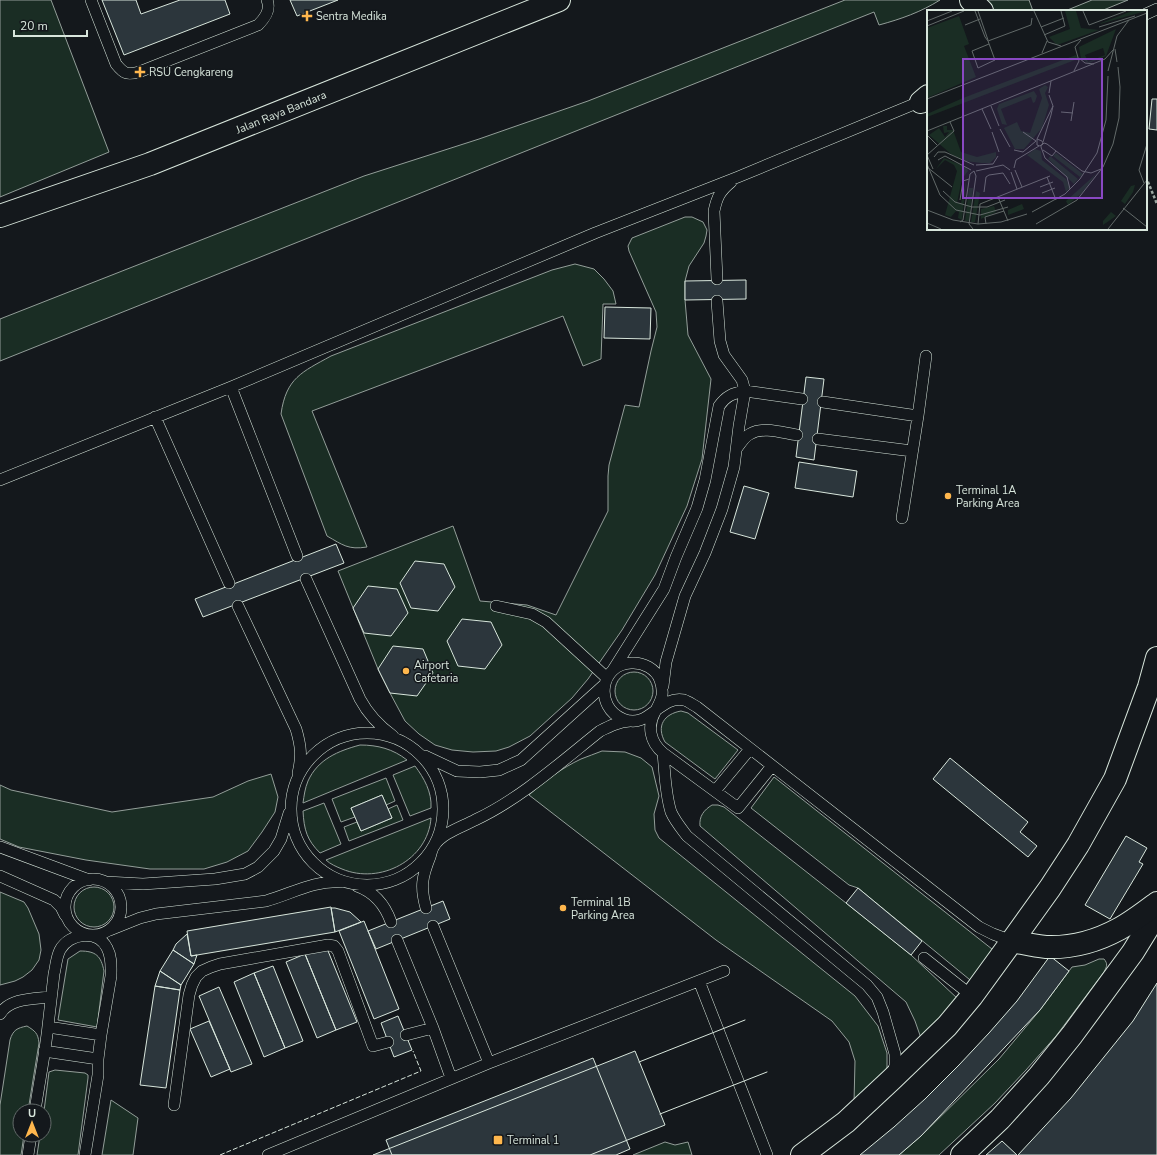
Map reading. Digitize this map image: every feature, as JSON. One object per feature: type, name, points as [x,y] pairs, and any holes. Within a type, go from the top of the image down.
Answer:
[{"type":"street","name":"Jalan Raya Bandara","points":[[0,216],[150,164],[559,0]]},
{"type":"street","points":[[964,0],[966,10]]},
{"type":"street","points":[[971,0],[981,10]]},
{"type":"street","points":[[802,1155],[846,1122],[947,1026],[972,996],[1050,888],[1078,846],[1115,779],[1149,687],[1157,658]]},
{"type":"street","points":[[1012,941],[1045,947],[1066,947],[1082,944],[1120,929],[1157,903]]},
{"type":"street","points":[[962,1155],[1000,1119],[1039,1076],[1072,1035],[1133,952],[1157,913]]},
{"type":"lane","points":[[91,0],[116,64],[121,71],[129,74],[139,72],[258,25],[268,12],[267,0]]},
{"type":"lane","points":[[1147,14],[1157,9]]},
{"type":"lane","points":[[0,480],[231,387],[595,233],[738,177],[926,99]]},
{"type":"lane","points":[[717,279],[714,211],[716,201],[719,194],[738,177]]},
{"type":"lane","points":[[717,301],[720,341],[724,355],[742,380],[745,391],[738,426],[734,467],[722,509],[685,596],[666,662],[662,696],[650,727],[653,742],[658,749],[738,808],[772,766]]},
{"type":"lane","points":[[902,518],[926,356]]},
{"type":"lane","points":[[231,387],[297,556]]},
{"type":"lane","points":[[632,721],[624,720],[616,715],[606,702],[604,694],[608,678],[664,589],[697,508],[705,480],[719,406],[730,394],[745,391],[802,399]]},
{"type":"lane","points":[[823,402],[918,416]]},
{"type":"lane","points":[[155,417],[229,582]]},
{"type":"lane","points":[[736,449],[743,439],[758,431],[797,435]]},
{"type":"lane","points":[[818,439],[912,451]]},
{"type":"lane","points":[[306,579],[367,712],[375,721],[397,739],[417,752],[457,771],[480,772],[499,770],[521,760],[619,666],[628,663],[637,663],[654,671],[659,678],[662,687],[662,696]]},
{"type":"lane","points":[[68,920],[65,912],[65,903],[73,888],[80,882],[98,880],[106,882],[143,884],[215,879],[245,874],[258,867],[274,851],[283,833],[297,780],[301,754],[300,743],[296,729],[238,606]]},
{"type":"lane","points":[[496,606],[532,614],[546,622],[608,678]]},
{"type":"lane","points":[[110,930],[140,918],[156,914],[266,901],[281,897],[307,886],[334,881],[372,885],[397,879],[410,872],[418,865],[434,846],[444,837],[455,829],[476,820],[507,803],[600,731],[620,722],[641,720],[648,717],[668,702],[685,700],[697,707],[979,927],[1012,941]]},
{"type":"lane","points":[[297,780],[309,760],[328,744],[338,739],[350,735],[374,734],[386,735],[397,739]]},
{"type":"lane","points":[[715,791],[750,749]]},
{"type":"lane","points":[[417,752],[428,763],[434,772],[442,796],[443,821],[423,874],[422,891],[426,908]]},
{"type":"lane","points":[[663,753],[668,796],[672,813],[687,836],[867,985],[877,997],[896,1054],[896,1066],[891,1080]]},
{"type":"lane","points":[[291,803],[294,829],[299,843],[314,863],[323,871],[364,888],[378,898],[388,913],[390,922]]},
{"type":"lane","points":[[0,847],[89,880]]},
{"type":"lane","points":[[0,876],[54,900],[61,907],[74,928],[81,933],[89,935],[102,942],[110,954],[111,976],[101,1035],[98,1075],[86,1155]]},
{"type":"lane","points":[[36,1103],[59,951],[64,944],[75,937],[82,935],[104,934],[117,923],[121,914],[122,905],[114,888],[106,882]]},
{"type":"lane","points":[[433,926],[489,1063]]},
{"type":"lane","points":[[397,940],[433,1028],[451,1078]]},
{"type":"lane","points":[[174,1105],[187,1008],[192,985],[196,977],[202,971],[220,964],[328,945],[334,946],[338,951],[373,1046],[388,1042]]},
{"type":"lane","points":[[924,958],[972,996]]},
{"type":"lane","points":[[268,1155],[295,1150],[451,1078],[724,971]]},
{"type":"lane","points":[[699,981],[767,1155]]},
{"type":"lane","points":[[0,1014],[4,1008],[20,1001],[51,997]]},
{"type":"lane","points":[[48,1027],[101,1035]]},
{"type":"lane","points":[[406,1036],[433,1028]]},
{"type":"lane","points":[[44,1051],[98,1059]]},
{"type":"lane","points":[[28,1155],[30,1143]]},
{"type":"path","points":[[1147,179],[1157,204]]},
{"type":"green space","points":[[0,0],[51,0],[109,152],[0,197]]},
{"type":"green space","points":[[845,0],[940,0],[911,15],[879,25],[874,12],[0,361],[0,319],[364,176],[479,139],[588,101]]},
{"type":"green space","points":[[986,0],[1029,0],[1033,10],[993,10]]},
{"type":"green space","points":[[1092,0],[1128,0],[1103,10],[1067,10]]},
{"type":"green space","points":[[685,217],[692,217],[703,222],[707,230],[704,243],[689,266],[685,281],[685,300],[688,335],[711,379],[702,459],[687,506],[655,575],[622,630],[588,679],[572,698],[530,736],[509,747],[496,751],[473,752],[452,750],[435,745],[419,734],[405,721],[378,669],[338,571],[453,526],[480,601],[527,605],[556,615],[608,511],[609,465],[625,405],[639,407],[657,327],[656,312],[628,246],[632,238]]},
{"type":"green space","points":[[575,264],[594,269],[613,291],[616,304],[603,304],[601,359],[583,366],[563,316],[312,411],[367,547],[350,547],[327,536],[281,414],[283,402],[291,384],[304,372],[331,356],[552,270]]},
{"type":"green space","points":[[630,672],[638,672],[648,677],[652,684],[652,698],[648,705],[638,710],[630,710],[620,705],[618,702],[615,695],[615,687],[620,677],[623,675]]},
{"type":"green space","points":[[681,711],[688,713],[738,750],[715,779],[665,742],[662,736],[662,726],[666,718]]},
{"type":"green space","points":[[360,745],[385,748],[407,760],[303,803],[308,781],[317,767],[337,753]]},
{"type":"green space","points":[[602,751],[625,752],[641,758],[652,767],[659,796],[654,814],[655,830],[659,838],[855,996],[878,1026],[887,1053],[887,1073],[854,1103],[855,1061],[849,1042],[832,1021],[716,940],[529,795],[567,766]]},
{"type":"green space","points":[[415,766],[427,786],[431,808],[410,816],[393,775]]},
{"type":"green space","points":[[271,774],[278,797],[275,812],[262,832],[248,851],[227,862],[204,869],[150,869],[86,860],[19,847],[0,839],[0,785],[11,790],[112,812],[213,797],[248,781]]},
{"type":"green space","points":[[774,777],[997,953],[975,984],[858,888],[849,885],[751,808]]},
{"type":"green space","points":[[386,778],[395,801],[386,805],[382,795],[351,808],[355,817],[341,822],[332,799]]},
{"type":"green space","points":[[324,803],[341,844],[320,853],[309,839],[304,824],[303,811]]},
{"type":"green space","points":[[397,805],[403,820],[349,841],[344,827],[357,822],[361,831],[392,818],[388,809]]},
{"type":"green space","points":[[712,805],[724,807],[846,903],[911,955],[958,999],[922,1041],[906,1002],[700,826],[700,819]]},
{"type":"green space","points":[[431,818],[428,833],[421,846],[412,857],[400,865],[386,871],[372,874],[357,873],[342,869],[326,860]]},
{"type":"green space","points":[[90,887],[98,887],[105,890],[111,896],[114,907],[111,918],[105,924],[98,927],[90,927],[83,924],[77,918],[74,911],[74,903],[77,896],[83,890]]},
{"type":"green space","points":[[0,892],[24,902],[39,934],[41,950],[39,960],[32,970],[15,981],[0,985]]},
{"type":"green space","points":[[80,951],[86,951],[97,955],[104,971],[97,1027],[58,1020],[68,959]]},
{"type":"green space","points":[[1099,959],[1104,959],[1107,964],[1104,972],[1056,1036],[995,1103],[939,1155],[899,1155],[921,1136],[999,1059],[1040,1010],[1072,967],[1085,965]]},
{"type":"green space","points":[[27,1026],[32,1029],[38,1037],[39,1043],[29,1103],[12,1103],[12,1143],[23,1143],[21,1155],[0,1155],[0,1105],[10,1040],[16,1030]]},
{"type":"green space","points":[[55,1070],[85,1073],[88,1075],[78,1155],[37,1155],[39,1143],[52,1143],[52,1103],[45,1103],[49,1072]]},
{"type":"green space","points":[[111,1100],[138,1118],[133,1155],[102,1155]]},
{"type":"green space","points":[[665,1142],[675,1145],[688,1142],[692,1155],[633,1155]]},
{"type":"building","name":"RSU Cengkareng","points":[[102,0],[136,0],[141,14],[180,0],[225,0],[230,14],[124,55]]},
{"type":"building","points":[[290,0],[338,0],[297,16]]},
{"type":"building","points":[[1152,99],[1157,99],[1157,130],[1149,129]]},
{"type":"building","points":[[746,280],[746,299],[685,300],[685,281]]},
{"type":"building","points":[[605,307],[651,308],[650,339],[604,338]]},
{"type":"building","points":[[806,377],[824,379],[814,460],[796,457]]},
{"type":"building","points":[[799,462],[857,471],[853,497],[795,488]]},
{"type":"building","points":[[744,486],[769,493],[755,539],[730,532]]},
{"type":"building","points":[[336,544],[344,563],[203,617],[195,599]]},
{"type":"building","points":[[415,561],[444,564],[455,587],[438,611],[411,608],[400,583]]},
{"type":"building","name":"Airport Cafetaria","points":[[368,586],[397,589],[408,613],[391,636],[364,633],[353,608]]},
{"type":"building","name":"Airport Cafetaria","points":[[462,619],[491,622],[502,645],[485,669],[458,666],[447,641]]},
{"type":"building","name":"Airport Cafetaria","points":[[393,646],[423,649],[433,673],[417,696],[390,693],[378,669]]},
{"type":"building","points":[[950,758],[1028,822],[1020,832],[1037,846],[1028,857],[933,779]]},
{"type":"building","points":[[382,795],[392,818],[361,831],[351,808]]},
{"type":"building","points":[[1126,836],[1147,848],[1139,862],[1143,864],[1110,919],[1085,905]]},
{"type":"building","points":[[858,888],[922,941],[911,955],[846,903]]},
{"type":"building","points":[[443,901],[450,919],[376,949],[368,931]]},
{"type":"building","points":[[331,907],[335,932],[191,956],[187,931]]},
{"type":"building","points":[[331,908],[350,912],[361,922],[335,932]]},
{"type":"building","points":[[364,921],[399,1009],[374,1019],[339,931]]},
{"type":"building","points":[[187,934],[191,956],[197,955],[194,964],[173,950],[176,944]]},
{"type":"building","points":[[326,946],[357,1022],[336,1030],[305,954]]},
{"type":"building","points":[[173,950],[194,964],[181,985],[160,971]]},
{"type":"building","points":[[305,954],[336,1030],[317,1038],[286,962]]},
{"type":"building","points":[[1050,956],[1069,971],[1040,1010],[921,1136],[899,1155],[860,1155],[925,1099],[959,1065],[1017,1001]]},
{"type":"building","points":[[273,966],[303,1041],[285,1048],[254,973]]},
{"type":"building","points":[[160,971],[181,985],[180,990],[155,986]]},
{"type":"building","points":[[254,973],[285,1048],[264,1057],[234,982]]},
{"type":"building","points":[[1157,983],[1157,1155],[1018,1155],[1071,1098],[1133,1021]]},
{"type":"building","points":[[155,986],[180,990],[166,1088],[140,1085]]},
{"type":"building","points":[[219,987],[252,1064],[231,1072],[199,996]]},
{"type":"building","points":[[398,1016],[412,1050],[394,1057],[381,1023]]},
{"type":"building","points":[[209,1021],[230,1069],[211,1077],[190,1029]]},
{"type":"building","points":[[635,1051],[665,1125],[590,1155],[373,1155]]},
{"type":"building","points":[[593,1058],[630,1149],[616,1155],[392,1155],[386,1140]]},
{"type":"building","points":[[1002,1141],[1017,1155],[986,1155]]},
{"type":"tram line","points":[[639,1062],[745,1020]]},
{"type":"tram line","points":[[660,1114],[767,1072]]},
{"type":"fence","points":[[220,1155],[421,1071],[413,1051]]},
{"type":"place","name":"Sentra Medika","points":[[307,16]]},
{"type":"place","name":"RSU Cengkareng","points":[[140,72]]},
{"type":"place","name":"Terminal 1A Parking Area","points":[[948,496]]},
{"type":"place","name":"Airport Cafetaria","points":[[406,671]]},
{"type":"place","name":"Terminal 1B Parking Area","points":[[563,908]]},
{"type":"place","name":"Terminal 1","points":[[498,1140]]}]
